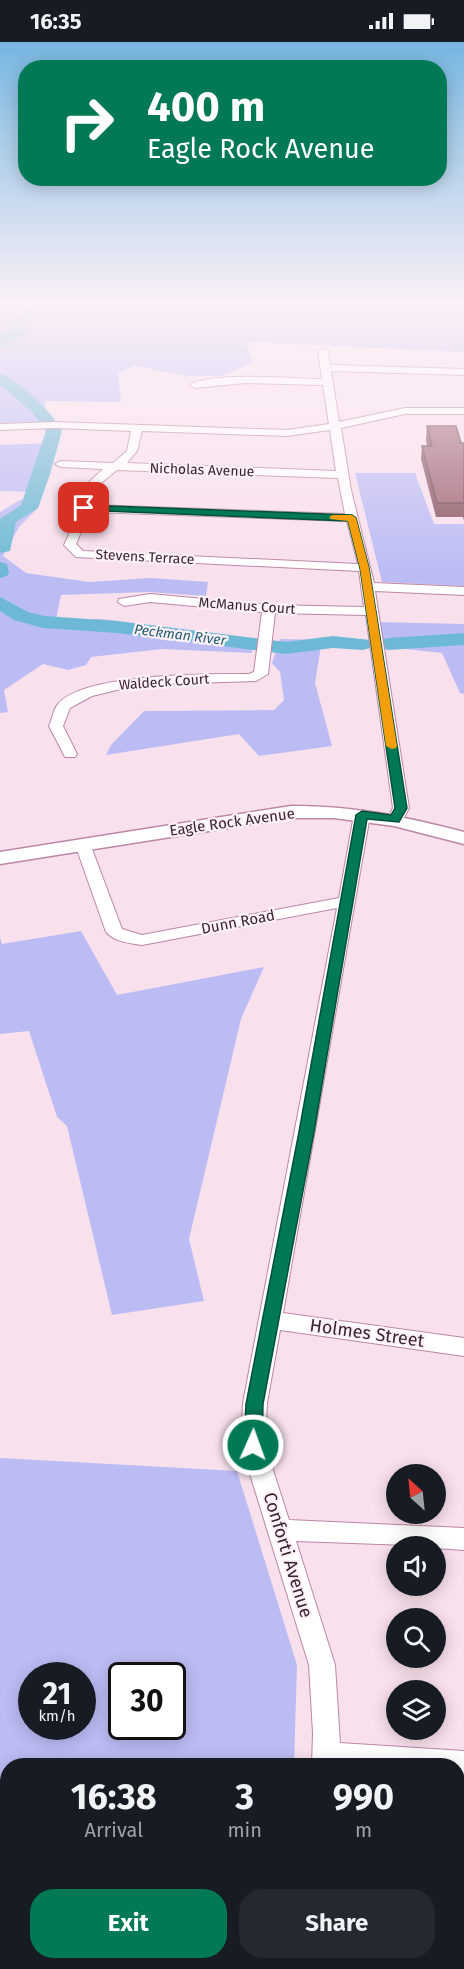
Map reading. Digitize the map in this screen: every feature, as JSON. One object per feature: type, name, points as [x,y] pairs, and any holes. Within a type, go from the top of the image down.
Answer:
[{"type":"main road","name":"Eagle Rock Avenue","points":[[0,858],[270,814],[312,812],[362,815],[395,820],[464,838]]},
{"type":"street","points":[[330,394],[343,475],[368,587],[401,808],[395,820]]},
{"type":"street","points":[[0,427],[52,425],[287,433],[335,421],[368,419],[417,410],[464,411]]},
{"type":"street","name":"Stevens Terrace","points":[[137,428],[132,451],[90,487],[70,545],[80,554],[365,568]]},
{"type":"street","name":"Nicholas Avenue","points":[[61,464],[343,475]]},
{"type":"street","points":[[84,508],[352,518]]},
{"type":"street","points":[[368,587],[464,591]]},
{"type":"street","name":"McManus Court","points":[[123,602],[150,598],[268,609],[371,611]]},
{"type":"street","name":"Waldeck Court","points":[[70,754],[57,740],[53,726],[56,713],[75,696],[93,689],[140,681],[251,678],[262,671],[268,609]]},
{"type":"street","name":"Conforti Avenue","points":[[326,1758],[327,1733],[322,1665],[253,1445],[255,1404],[362,815]]},
{"type":"street","name":"Dunn Road","points":[[83,844],[115,932],[127,938],[142,940],[348,901]]},
{"type":"street","name":"Holmes Street","points":[[270,1320],[464,1347]]},
{"type":"street","points":[[280,1530],[464,1539]]},
{"type":"shaded area","points":[[0,394],[120,394],[121,402],[45,401],[44,426],[0,427]]},
{"type":"shaded area","points":[[51,443],[38,492],[0,491],[0,445]]},
{"type":"shaded area","points":[[355,473],[415,473],[434,524],[464,524],[464,586],[382,582]]},
{"type":"shaded area","points":[[42,495],[38,508],[19,527],[3,556],[26,573],[89,582],[150,578],[208,582],[206,596],[148,592],[61,595],[56,620],[101,619],[251,638],[252,653],[162,649],[91,657],[86,665],[68,670],[43,664],[4,690],[8,712],[0,713],[0,512],[20,500]]},
{"type":"shaded area","points":[[376,622],[464,624],[464,694],[460,693],[442,653],[379,646]]},
{"type":"shaded area","points":[[280,639],[322,640],[315,683],[332,746],[259,756],[239,734],[106,755],[111,745],[144,711],[274,710],[284,700],[280,672],[272,663]]},
{"type":"shaded area","points":[[81,931],[117,995],[264,967],[241,1019],[189,1239],[204,1301],[112,1315],[67,1126],[57,1117],[29,1031],[0,1034],[0,938],[2,944]]},
{"type":"shaded area","points":[[0,1458],[237,1471],[297,1665],[294,1758],[0,1758]]},
{"type":"building","points":[[427,426],[456,426],[461,443],[464,443],[464,503],[437,503],[422,446],[432,446]]},
{"type":"waterway","name":"Peckman River","points":[[0,548],[4,547],[8,520],[29,508],[42,474],[54,431],[37,408],[22,394]]},
{"type":"waterway","name":"Peckman River","points":[[0,603],[21,616],[43,622],[117,627],[286,648],[333,642],[363,644]]},
{"type":"waterway","name":"Peckman River","points":[[388,644],[464,639]]},
{"type":"slow traffic","points":[[333,517],[352,518],[365,568],[392,746]]},
{"type":"route","points":[[84,508],[352,518],[365,568],[401,808],[395,820],[362,815],[255,1404],[253,1445]]}]
